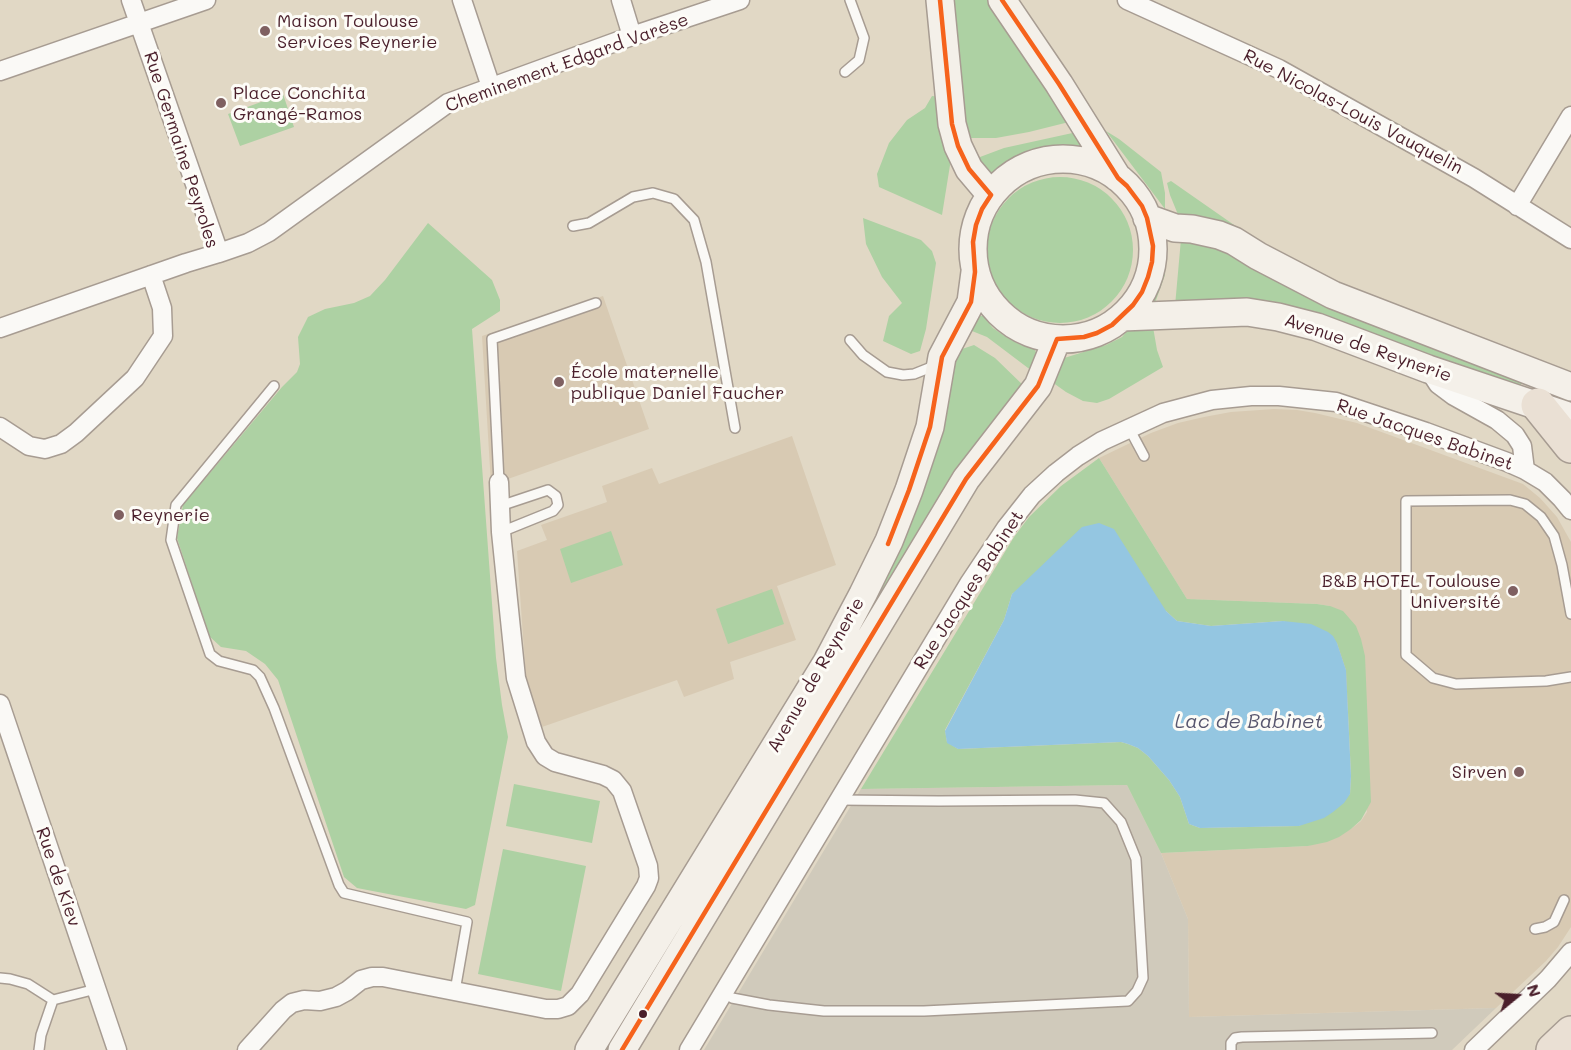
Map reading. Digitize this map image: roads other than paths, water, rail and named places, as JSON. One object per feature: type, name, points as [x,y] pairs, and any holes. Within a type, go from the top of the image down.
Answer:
[{"type":"highway","points":[[1538,405],[1571,446]]},
{"type":"highway","points":[[1552,1050],[1571,1033]]},
{"type":"main road","points":[[940,0],[952,124],[958,146],[969,169],[991,195]]},
{"type":"main road","points":[[1002,0],[1059,84],[1118,178],[1135,196],[1147,218],[1153,246],[1152,262],[1142,292],[1133,305],[1112,326],[1097,333],[1071,339],[1057,339],[1029,333],[1005,319],[987,297],[975,272],[973,242],[976,225],[991,195],[1011,175],[1037,163],[1051,160],[1093,164],[1118,178]]},
{"type":"main road","name":"Avenue de Reynerie","points":[[1147,218],[1175,228],[1219,235],[1332,295],[1569,385]]},
{"type":"main road","name":"Avenue de Reynerie","points":[[589,1050],[827,662],[889,542],[930,427],[942,357],[971,302],[975,272]]},
{"type":"main road","name":"Avenue de Reynerie","points":[[1122,317],[1247,312],[1317,327],[1428,369],[1571,417]]},
{"type":"main road","name":"Avenue de Reynerie","points":[[621,1050],[966,479],[1035,390],[1057,339]]},
{"type":"street","name":"Rue Germaine Peyroles","points":[[0,328],[219,253],[130,0]]},
{"type":"street","points":[[0,71],[206,0]]},
{"type":"street","points":[[462,0],[491,87]]},
{"type":"street","points":[[621,0],[632,36]]},
{"type":"street","name":"Cheminement Edgard Varèse","points":[[219,253],[248,243],[269,232],[448,103],[632,36],[740,0]]},
{"type":"street","name":"Rue Nicolas-Louis Vauquelin","points":[[1126,0],[1280,69],[1474,178],[1571,239]]},
{"type":"street","points":[[1517,206],[1571,116]]},
{"type":"street","points":[[0,427],[29,446],[45,449],[61,444],[135,378],[163,336],[162,309],[151,275]]},
{"type":"street","name":"Rue Jacques Babinet","points":[[1428,369],[1438,384],[1454,396],[1497,420],[1515,435],[1522,446],[1525,470]]},
{"type":"street","name":"Rue Jacques Babinet","points":[[689,1050],[970,582],[1006,528],[1032,495],[1056,473],[1094,446],[1163,413],[1212,400],[1279,396],[1336,402],[1426,432],[1525,470],[1545,482],[1571,510]]},
{"type":"street","points":[[248,1050],[292,1003],[331,998],[347,991],[361,980],[372,977],[383,977],[546,1009],[568,1006],[580,994],[646,886],[649,878],[648,866],[622,791],[613,780],[603,775],[555,762],[545,756],[536,742],[516,678],[501,532],[499,482]]},
{"type":"street","name":"Rue de Kiev","points":[[0,704],[117,1050]]},
{"type":"street","points":[[1474,1050],[1548,979],[1571,952]]},
{"type":"lane","points":[[844,72],[859,60],[864,39],[850,0]]},
{"type":"lane","points":[[573,226],[589,223],[633,197],[653,193],[674,199],[694,220],[706,262],[735,428]]},
{"type":"lane","points":[[499,482],[492,339],[596,303]]},
{"type":"lane","points":[[850,340],[863,356],[887,372],[903,375],[914,374],[929,368],[942,357]]},
{"type":"lane","points":[[274,386],[176,506],[171,540],[210,654],[219,661],[253,670],[260,677],[274,708],[339,885],[344,893],[467,922],[455,991]]},
{"type":"lane","points":[[1129,428],[1144,456]]},
{"type":"lane","points":[[500,506],[548,490],[556,496],[558,505],[553,511],[501,532]]},
{"type":"lane","points":[[1571,614],[1554,536],[1541,517],[1525,504],[1510,500],[1406,501],[1406,655],[1433,678],[1456,684],[1546,681],[1571,677]]},
{"type":"lane","points":[[723,992],[732,998],[760,1004],[813,1010],[913,1011],[1128,1001],[1137,991],[1143,978],[1136,859],[1121,822],[1104,803],[1075,800],[839,800]]},
{"type":"lane","points":[[1535,929],[1554,922],[1564,900]]},
{"type":"lane","points":[[5,979],[28,984],[53,1000],[96,989]]},
{"type":"lane","points":[[39,1050],[41,1035],[53,1000]]},
{"type":"lane","points":[[1231,1050],[1231,1043],[1235,1038],[1242,1037],[1432,1033]]},
{"type":"water","name":"Lac de Babinet","points":[[1099,523],[1114,529],[1166,611],[1177,621],[1211,626],[1283,621],[1311,624],[1333,636],[1346,670],[1351,776],[1350,794],[1344,803],[1324,818],[1299,826],[1200,828],[1189,824],[1180,797],[1169,780],[1148,756],[1128,744],[1121,742],[958,749],[947,743],[945,731],[1004,620],[1012,594],[1082,527]]},
{"type":"place","name":"Maison Toulouse Services Reynerie","points":[[265,31]]},
{"type":"place","name":"Place Conchita Grangé-Ramos","points":[[221,103]]},
{"type":"place","name":"École maternelle publique Daniel Faucher","points":[[559,382]]},
{"type":"place","name":"Reynerie","points":[[119,515]]},
{"type":"place","name":"B&B HOTEL Toulouse Université","points":[[1513,591]]},
{"type":"place","name":"Sirven","points":[[1519,772]]}]
